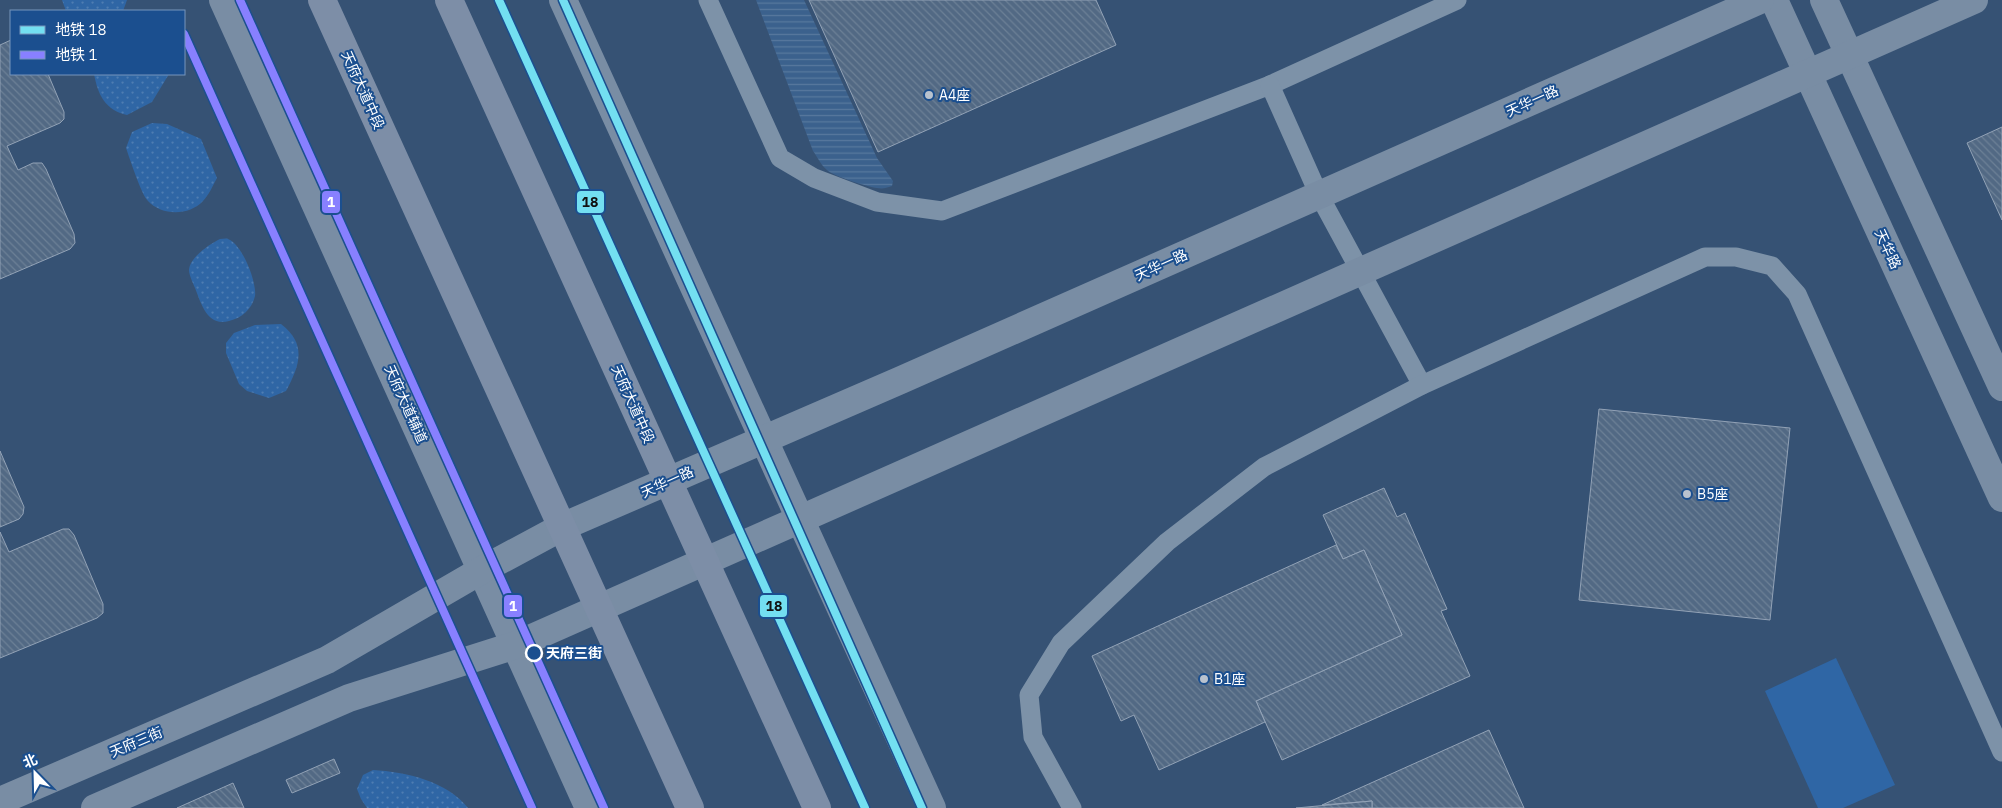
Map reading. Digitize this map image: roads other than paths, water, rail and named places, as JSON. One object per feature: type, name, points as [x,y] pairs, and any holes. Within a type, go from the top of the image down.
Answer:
[{"type":"main road","name":"天府大道中段","points":[[322,0],[690,808]]},
{"type":"main road","name":"天府大道中段","points":[[449,0],[817,808]]},
{"type":"street","name":"天府大道辅道","points":[[223,0],[590,808]]},
{"type":"street","points":[[563,0],[932,808]]},
{"type":"street","name":"天华一路","points":[[562,527],[1760,0]]},
{"type":"street","name":"天华路","points":[[1774,0],[2002,498]]},
{"type":"street","points":[[1824,0],[2002,387]]},
{"type":"street","points":[[95,808],[349,698],[516,645],[1974,0]]},
{"type":"street","name":"天府三街","points":[[0,801],[327,660],[482,570],[562,527]]},
{"type":"lane","points":[[708,0],[780,158],[814,178],[877,202],[942,211],[1270,85],[1457,0]]},
{"type":"lane","points":[[1270,85],[1320,195],[1422,385]]},
{"type":"lane","points":[[1072,808],[1033,737],[1029,695],[1062,643],[1167,542],[1264,467],[1422,385],[1705,257],[1736,257],[1772,266],[1797,294],[2002,752]]},
{"type":"metro line","name":"1","points":[[240,0],[604,808]]},
{"type":"metro line","name":"18","points":[[499,0],[865,808]]},
{"type":"metro line","name":"18","points":[[563,0],[922,808]]},
{"type":"metro line","name":"1","points":[[185,36],[532,808]]},
{"type":"place","name":"A4座","points":[[929,95]]},
{"type":"place","name":"B5座","points":[[1687,494]]},
{"type":"place","name":"天府三街","points":[[534,653]]},
{"type":"place","name":"B1座","points":[[1204,679]]}]
